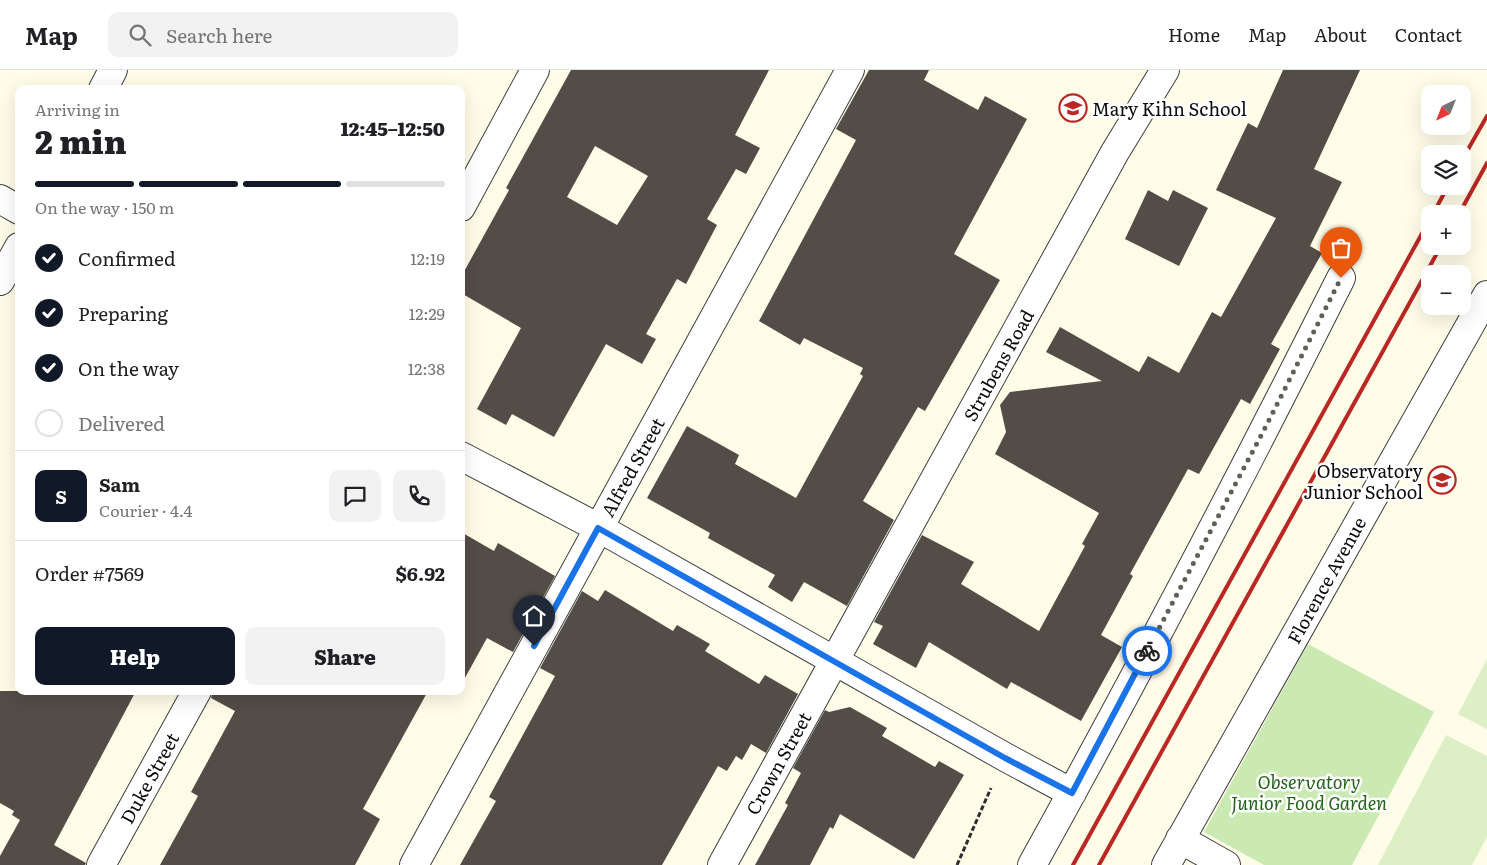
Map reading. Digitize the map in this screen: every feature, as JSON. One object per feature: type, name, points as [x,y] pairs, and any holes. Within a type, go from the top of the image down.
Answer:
[{"type":"street","points":[[105,85],[113,70]]},
{"type":"street","points":[[465,200],[535,70]]},
{"type":"street","name":"Alfred Street","points":[[414,865],[850,70]]},
{"type":"street","name":"Strubens Road","points":[[834,662],[1115,152],[1165,70]]},
{"type":"street","points":[[0,199],[15,208]]},
{"type":"street","points":[[0,281],[15,254]]},
{"type":"street","points":[[1032,865],[1260,439],[1341,278]]},
{"type":"street","name":"Florence Avenue","points":[[1166,865],[1487,295]]},
{"type":"street","points":[[465,458],[598,528],[1005,758],[1072,793]]},
{"type":"street","name":"Crown Street","points":[[722,865],[834,662]]},
{"type":"street","name":"Duke Street","points":[[101,865],[195,695]]},
{"type":"street","points":[[1180,839],[1226,865]]},
{"type":"path","points":[[957,865],[1005,758]]},
{"type":"green space","name":"Observatory Junior Food Garden","points":[[1308,644],[1434,712],[1352,865],[1264,865],[1204,832]]},
{"type":"green space","points":[[1487,659],[1487,729],[1458,714]]},
{"type":"green space","points":[[1446,735],[1487,756],[1487,837],[1472,865],[1378,865]]},
{"type":"building","points":[[571,70],[769,70],[735,135],[760,148],[746,174],[736,169],[707,219],[717,225],[686,284],[677,279],[646,334],[656,339],[642,364],[606,344],[554,437],[512,414],[506,425],[477,409],[521,328],[465,295],[465,270],[509,190],[506,188]],"holes":[[[595,146],[648,176],[617,225],[567,197]]]},
{"type":"building","points":[[869,70],[929,70],[924,80],[978,110],[985,96],[1027,119],[954,254],[1000,280],[925,411],[918,407],[863,501],[894,520],[847,606],[804,582],[792,602],[768,587],[775,575],[708,538],[710,533],[647,498],[687,426],[739,455],[735,464],[796,498],[863,376],[860,374],[863,368],[804,338],[800,345],[759,321],[856,140],[836,129]]},
{"type":"building","points":[[1283,70],[1360,70],[1314,169],[1342,182],[1310,246],[1322,253],[1271,344],[1280,349],[1250,404],[1241,399],[1199,474],[1188,469],[1130,574],[1133,576],[1101,635],[1122,647],[1081,721],[1011,682],[1007,689],[929,642],[916,668],[873,644],[883,626],[874,622],[922,535],[974,562],[961,584],[1039,631],[1085,546],[1082,544],[1099,513],[995,454],[1006,432],[1000,405],[1010,392],[1102,381],[1046,352],[1060,327],[1139,372],[1148,356],[1179,373],[1212,312],[1221,317],[1276,218],[1216,190],[1248,123],[1257,128]]},
{"type":"building","points":[[1148,190],[1168,201],[1173,190],[1208,208],[1179,266],[1125,239]]},
{"type":"building","points":[[465,534],[494,551],[498,543],[555,576],[513,652],[487,638],[465,678]]},
{"type":"building","points":[[605,590],[673,631],[677,625],[710,644],[705,651],[759,684],[765,675],[798,694],[766,753],[751,744],[742,760],[736,756],[727,771],[718,766],[662,865],[460,865],[496,801],[489,797],[555,676],[540,668],[582,591],[598,601]]},
{"type":"building","points":[[0,691],[15,691],[15,695],[134,695],[54,845],[86,863],[85,865],[0,865],[0,856],[20,820],[12,815],[14,811],[0,803]]},
{"type":"building","points":[[212,695],[426,695],[363,809],[380,819],[355,865],[160,865],[198,796],[191,792],[235,711],[211,698]]},
{"type":"building","points":[[850,707],[887,728],[882,736],[935,767],[939,761],[964,775],[914,859],[840,814],[833,829],[830,827],[810,865],[755,865],[788,805],[785,803],[801,773],[793,768],[825,710],[829,712]]},
{"type":"railway","points":[[1471,145],[1487,116]]},
{"type":"railway","points":[[1464,205],[1487,163]]},
{"type":"railway","points":[[1438,205],[1443,195]]},
{"type":"railway","points":[[1073,865],[1421,235]]},
{"type":"railway","points":[[1099,865],[1436,255]]},
{"type":"way so far","points":[[1147,651],[1264,430],[1341,278]]},
{"type":"place","name":"Mary Kihn School","points":[[1073,108]]},
{"type":"place","name":"Observatory Junior School","points":[[1442,480]]},
{"type":"route","points":[[534,646],[598,528],[1005,758],[1072,793],[1147,651]]}]
